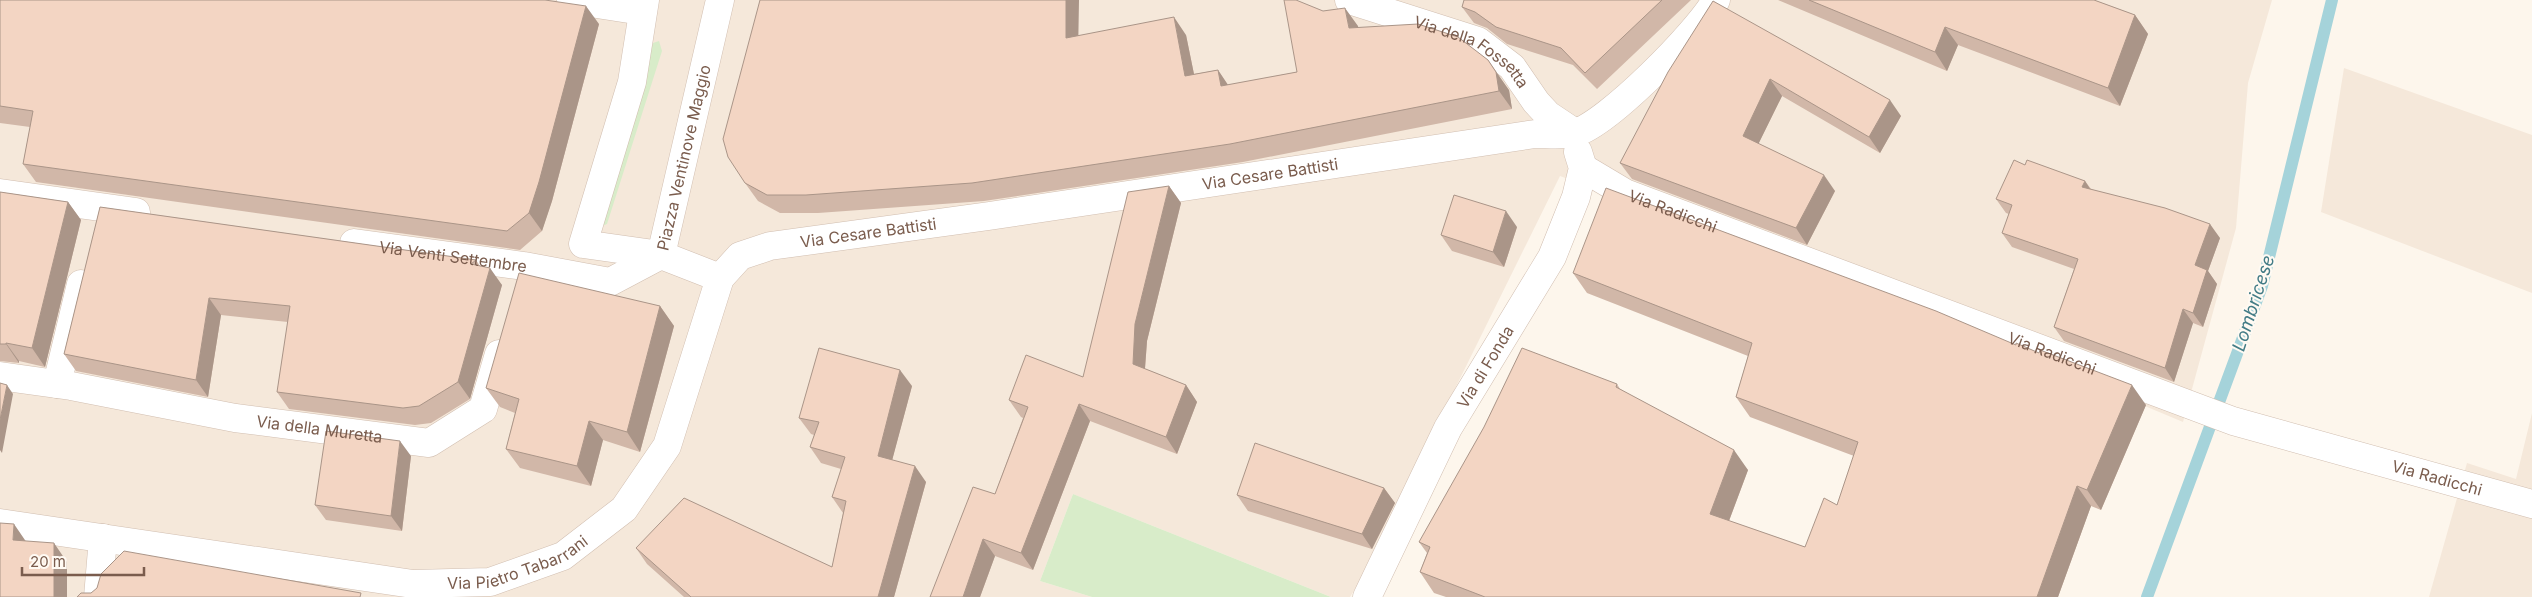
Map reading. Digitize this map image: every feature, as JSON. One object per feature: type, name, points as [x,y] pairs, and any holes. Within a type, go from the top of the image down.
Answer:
[{"type":"street","points":[[571,0],[644,5]]},
{"type":"street","name":"Piazza Ventinove Maggio","points":[[644,5],[632,82],[583,244],[661,255],[720,0]]},
{"type":"street","name":"Via della Fossetta","points":[[1349,0],[1478,41],[1512,67],[1536,102],[1548,115],[1575,133]]},
{"type":"street","name":"Via Cesare Battisti","points":[[770,246],[998,215],[1535,134],[1575,133],[1618,107],[1682,42],[1716,0]]},
{"type":"street","name":"Via di Fonda","points":[[1367,597],[1448,428],[1552,258],[1576,197],[1583,168],[1575,133]]},
{"type":"street","name":"Via Radicchi","points":[[1583,168],[1625,193],[2233,421],[2532,504]]},
{"type":"street","points":[[0,193],[159,216]]},
{"type":"street","points":[[93,235],[100,208]]},
{"type":"street","name":"Via Venti Settembre","points":[[327,239],[524,266],[610,282],[661,255]]},
{"type":"street","name":"Via Pietro Tabarrani","points":[[0,523],[413,584],[490,582],[563,556],[624,509],[667,446],[720,278],[740,256],[770,246]]},
{"type":"street","points":[[661,255],[720,278]]},
{"type":"street","points":[[57,384],[86,263]]},
{"type":"street","points":[[516,295],[524,266]]},
{"type":"street","name":"Via della Muretta","points":[[0,376],[57,384],[235,418],[429,443],[483,409],[505,333]]},
{"type":"street","points":[[98,597],[103,538]]},
{"type":"shaded area","points":[[0,0],[2272,0],[2248,83],[2236,228],[2183,422],[1885,297],[1560,176],[1398,504],[1378,551],[1350,597],[1331,597],[1073,494],[1040,581],[1092,597],[0,597]]},
{"type":"shaded area","points":[[2344,68],[2532,135],[2532,293],[2321,212]]},
{"type":"shaded area","points":[[2532,413],[2532,597],[2429,597],[2467,463],[2516,479]]},
{"type":"green space","points":[[659,41],[662,51],[607,224],[602,226],[598,219],[653,43]]},
{"type":"green space","points":[[1073,494],[1331,597],[1092,597],[1040,581]]},
{"type":"building","points":[[0,0],[545,0],[586,6],[529,213],[507,231],[23,164],[33,111],[0,106]]},
{"type":"building","points":[[760,0],[1066,0],[1066,38],[1174,17],[1185,76],[1218,70],[1221,86],[1297,72],[1284,0],[1296,0],[1323,11],[1345,8],[1349,28],[1418,24],[1458,37],[1488,60],[1496,72],[1499,91],[1230,144],[972,183],[806,195],[767,195],[745,183],[728,157],[723,139]]},
{"type":"building","points":[[1464,0],[1662,0],[1585,73],[1561,48],[1496,27],[1475,12],[1462,7]]},
{"type":"building","points":[[1809,0],[2094,0],[2135,15],[2108,88],[1945,27],[1935,52]]},
{"type":"building","points":[[1713,1],[1890,100],[1869,137],[1770,79],[1743,136],[1824,175],[1796,228],[1620,163],[1668,72]]},
{"type":"building","points":[[2014,160],[2025,165],[2027,160],[2085,181],[2082,187],[2165,208],[2210,224],[2195,265],[2207,270],[2193,313],[2183,309],[2165,368],[2054,327],[2078,259],[2002,233],[2012,205],[1996,199]]},
{"type":"building","points":[[1169,186],[1135,324],[1133,364],[1186,385],[1166,437],[1079,404],[1021,553],[983,539],[963,597],[930,597],[973,487],[995,494],[1028,407],[1009,400],[1026,355],[1083,377],[1128,192]]},
{"type":"building","points":[[1606,188],[1936,311],[2016,345],[2016,343],[2039,353],[2040,350],[2132,385],[2087,490],[2077,486],[2037,597],[1485,597],[1420,572],[1430,547],[1419,542],[1484,427],[1522,348],[1617,384],[1616,387],[1734,450],[1710,514],[1805,547],[1824,498],[1837,505],[1858,442],[1736,397],[1752,343],[1573,273]]},
{"type":"building","points":[[0,192],[68,202],[32,348],[6,343],[0,344]]},
{"type":"building","points":[[1454,195],[1506,211],[1493,252],[1441,235]]},
{"type":"building","points":[[100,207],[476,260],[471,264],[490,268],[458,382],[419,406],[403,408],[277,392],[290,306],[209,298],[196,380],[64,354]]},
{"type":"building","points":[[519,273],[660,306],[627,432],[589,421],[577,466],[506,449],[519,399],[486,388]]},
{"type":"building","points":[[819,348],[900,370],[878,456],[915,466],[878,597],[691,597],[636,548],[684,498],[832,567],[846,501],[832,497],[845,457],[810,447],[819,422],[799,418]]},
{"type":"building","points":[[0,383],[7,385],[0,420]]},
{"type":"building","points":[[326,431],[400,441],[391,516],[315,505]]},
{"type":"building","points":[[1255,443],[1384,488],[1362,534],[1237,495]]},
{"type":"building","points":[[0,523],[14,524],[13,540],[54,543],[54,597],[0,597]]},
{"type":"building","points":[[124,551],[361,593],[360,597],[77,597],[81,593],[91,593],[97,588],[101,574]]},
{"type":"waterway","name":"Lombricese","points":[[2147,597],[2262,286],[2332,0]]}]
